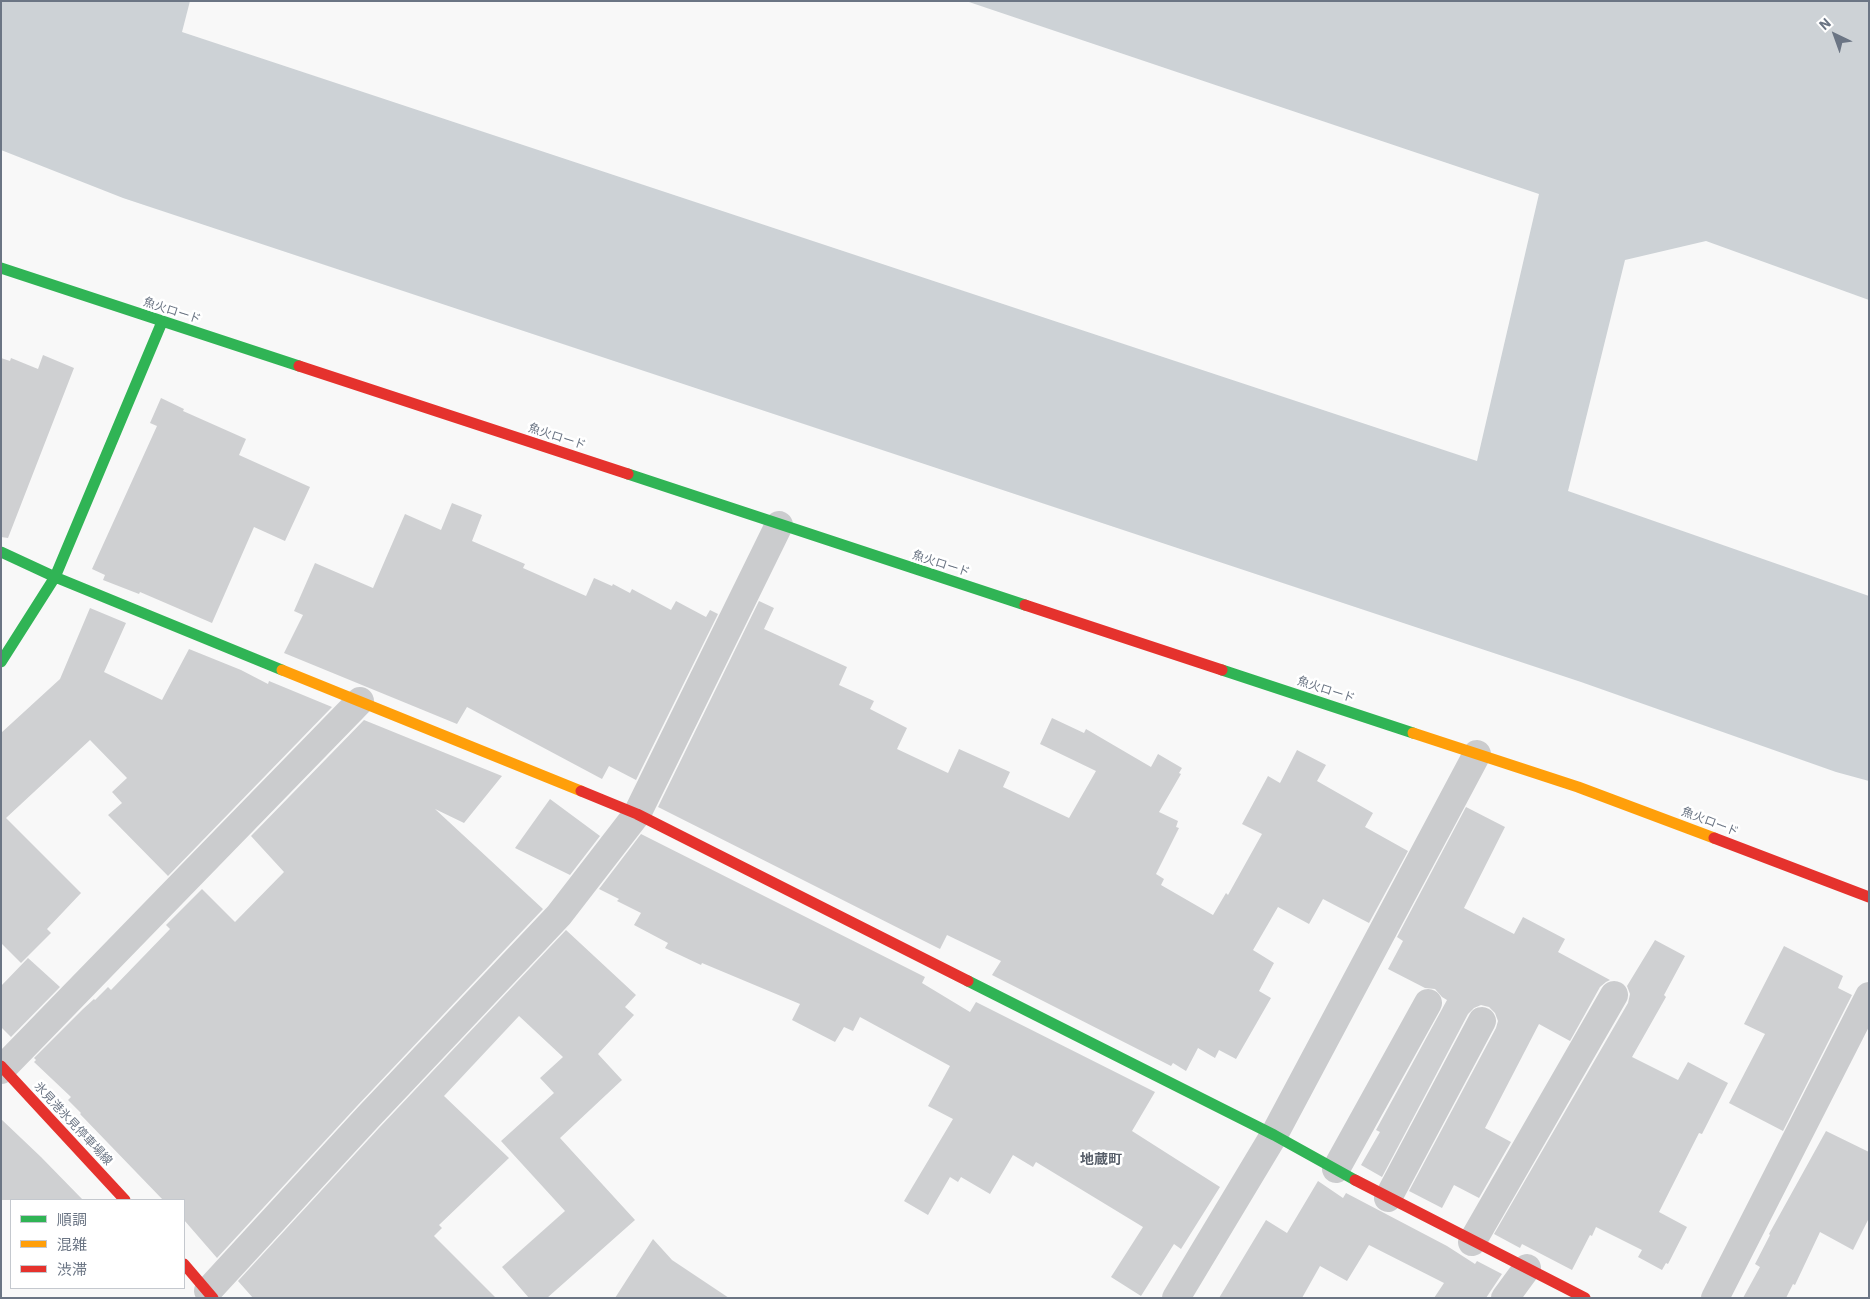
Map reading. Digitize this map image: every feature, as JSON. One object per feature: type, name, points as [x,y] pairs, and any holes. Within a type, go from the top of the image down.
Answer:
[{"type":"street","name":"魚火ロード","points":[[1,268],[1578,787],[1869,897]]},
{"type":"street","points":[[1,662],[55,577],[162,322]]},
{"type":"street","points":[[185,1265],[211,1294],[375,1110],[559,915],[637,814],[779,524]]},
{"type":"street","points":[[1,552],[55,577],[637,814],[1274,1135],[1388,1198],[1585,1298]]},
{"type":"street","points":[[2,1068],[360,701]]},
{"type":"street","points":[[1176,1298],[1274,1135],[1477,754]]},
{"type":"street","points":[[1472,1242],[1614,995]]},
{"type":"street","points":[[1715,1298],[1869,996]]},
{"type":"street","points":[[1336,1169],[1428,1002]]},
{"type":"street","points":[[1388,1198],[1482,1021]]},
{"type":"street","name":"氷見港氷見停車場線","points":[[2,1068],[124,1199]]},
{"type":"street","points":[[1505,1298],[1527,1268]]},
{"type":"shaded area","points":[[1,1],[1869,1],[1869,781],[1836,772],[1581,682],[123,198],[1,150]]},
{"type":"pier","points":[[190,1],[966,1],[1539,194],[1477,461],[182,32]]},
{"type":"pier","points":[[1706,241],[1869,300],[1869,596],[1568,491],[1625,260]]},
{"type":"building","points":[[43,355],[74,368],[8,538],[1,537],[1,358],[10,361],[11,358],[38,369]]},
{"type":"building","points":[[161,398],[184,409],[183,411],[246,439],[239,455],[310,487],[285,541],[254,527],[212,623],[140,592],[139,594],[103,580],[105,575],[92,569],[157,426],[150,423]]},
{"type":"building","points":[[452,503],[482,515],[472,541],[525,564],[523,568],[586,596],[594,578],[612,586],[613,584],[630,593],[632,589],[671,610],[676,601],[706,617],[710,610],[718,614],[636,780],[609,766],[602,779],[467,707],[457,724],[284,653],[303,615],[294,611],[315,563],[373,588],[405,514],[441,530]]},
{"type":"building","points":[[759,601],[774,608],[764,629],[847,667],[839,685],[874,701],[870,709],[907,728],[897,749],[948,773],[959,749],[1010,772],[1003,787],[1069,818],[1096,771],[1040,744],[1052,718],[1084,733],[1086,729],[1151,767],[1158,754],[1182,768],[1179,773],[1181,774],[1159,812],[1178,821],[1176,827],[1179,828],[1156,874],[1164,879],[1161,885],[1213,915],[1226,893],[1228,895],[1262,834],[1242,824],[1268,776],[1280,783],[1297,750],[1326,765],[1317,781],[1373,813],[1365,827],[1408,851],[1369,923],[1323,899],[1309,924],[1278,907],[1253,950],[1274,963],[1259,991],[1271,998],[1236,1059],[1219,1050],[1215,1058],[1198,1048],[1186,1071],[1173,1063],[1171,1066],[992,975],[1001,961],[947,935],[940,949],[658,807]]},
{"type":"building","points":[[90,608],[126,623],[104,672],[162,700],[189,649],[241,670],[268,684],[269,681],[332,707],[168,876],[108,815],[122,803],[112,792],[127,778],[90,740],[6,818],[81,893],[47,929],[51,933],[21,963],[1,943],[1,733],[60,679]]},
{"type":"building","points":[[364,720],[502,776],[464,823],[435,809],[543,909],[217,1258],[185,1221],[185,1199],[162,1199],[80,1114],[68,1100],[71,1097],[34,1062],[36,1060],[34,1058],[94,999],[108,987],[111,990],[170,929],[166,925],[202,889],[235,922],[284,872],[251,836]]},
{"type":"building","points":[[550,799],[600,836],[570,875],[515,848]]},
{"type":"building","points":[[1466,807],[1505,827],[1464,908],[1514,934],[1523,917],[1565,939],[1558,952],[1610,980],[1600,987],[1570,1041],[1539,1024],[1485,1128],[1511,1142],[1479,1198],[1454,1185],[1442,1208],[1409,1191],[1496,1028],[1498,1021],[1495,1013],[1489,1007],[1481,1005],[1474,1008],[1468,1014],[1382,1177],[1361,1165],[1380,1132],[1376,1130],[1447,1000],[1435,989],[1425,988],[1388,969],[1403,941],[1397,937]]},
{"type":"building","points":[[641,834],[925,977],[922,983],[970,1012],[976,1002],[1155,1092],[1132,1131],[1220,1187],[1181,1249],[1174,1244],[1141,1296],[1111,1277],[1143,1227],[1036,1162],[1033,1167],[1013,1155],[990,1194],[961,1177],[958,1182],[950,1177],[928,1215],[904,1201],[953,1119],[928,1106],[950,1066],[860,1017],[853,1031],[844,1027],[835,1042],[792,1020],[800,1004],[702,963],[701,965],[665,948],[668,943],[634,925],[641,913],[599,889]]},
{"type":"building","points":[[566,930],[636,995],[625,1007],[634,1015],[598,1054],[622,1080],[560,1138],[635,1220],[547,1298],[529,1298],[502,1267],[565,1211],[501,1141],[554,1093],[540,1078],[563,1057],[519,1016],[444,1096],[509,1158],[439,1225],[442,1228],[434,1236],[496,1298],[253,1298],[238,1281]]},
{"type":"building","points":[[1655,940],[1685,956],[1664,995],[1666,997],[1632,1057],[1678,1080],[1688,1062],[1728,1083],[1702,1134],[1699,1133],[1659,1212],[1687,1227],[1668,1264],[1666,1263],[1662,1270],[1638,1257],[1642,1250],[1596,1227],[1572,1270],[1522,1244],[1520,1248],[1494,1234],[1628,1003],[1630,994],[1627,986]]},
{"type":"building","points":[[1784,946],[1843,976],[1838,988],[1852,995],[1783,1131],[1729,1103],[1765,1034],[1744,1024]]},
{"type":"building","points":[[28,958],[60,987],[11,1037],[1,1027],[1,986]]},
{"type":"building","points":[[1,1119],[82,1199],[10,1199],[1,1200]]},
{"type":"building","points":[[1826,1131],[1869,1152],[1869,1218],[1853,1250],[1820,1232],[1795,1285],[1793,1284],[1786,1298],[1743,1298],[1760,1267],[1755,1264],[1769,1234]]},
{"type":"building","points":[[1318,1181],[1343,1198],[1346,1193],[1447,1246],[1475,1264],[1477,1261],[1502,1274],[1486,1298],[1434,1298],[1444,1283],[1369,1245],[1347,1281],[1320,1266],[1302,1298],[1219,1298],[1266,1220],[1287,1233]]},
{"type":"building","points":[[653,1239],[672,1260],[729,1298],[615,1298]]},
{"type":"traffic: fast","points":[[1,268],[299,366]]},
{"type":"traffic: fast","points":[[1,662],[55,577],[162,322]]},
{"type":"traffic: fast","points":[[628,474],[1025,605]]},
{"type":"traffic: fast","points":[[1,552],[55,577],[282,670]]},
{"type":"traffic: fast","points":[[1222,670],[1413,733]]},
{"type":"traffic: fast","points":[[968,981],[1274,1135],[1355,1180]]},
{"type":"traffic: slow","points":[[282,670],[581,791]]},
{"type":"traffic: slow","points":[[1413,733],[1578,787],[1714,838]]},
{"type":"traffic: jam","points":[[299,366],[628,474]]},
{"type":"traffic: jam","points":[[1025,605],[1222,670]]},
{"type":"traffic: jam","points":[[581,791],[637,814],[968,981]]},
{"type":"traffic: jam","points":[[1714,838],[1869,897]]},
{"type":"traffic: jam","points":[[1,1066],[124,1199]]},
{"type":"traffic: jam","points":[[1355,1180],[1585,1298]]},
{"type":"traffic: jam","points":[[185,1265],[213,1298]]},
{"type":"district","name":"地蔵町","points":[[1101,1160]]}]
